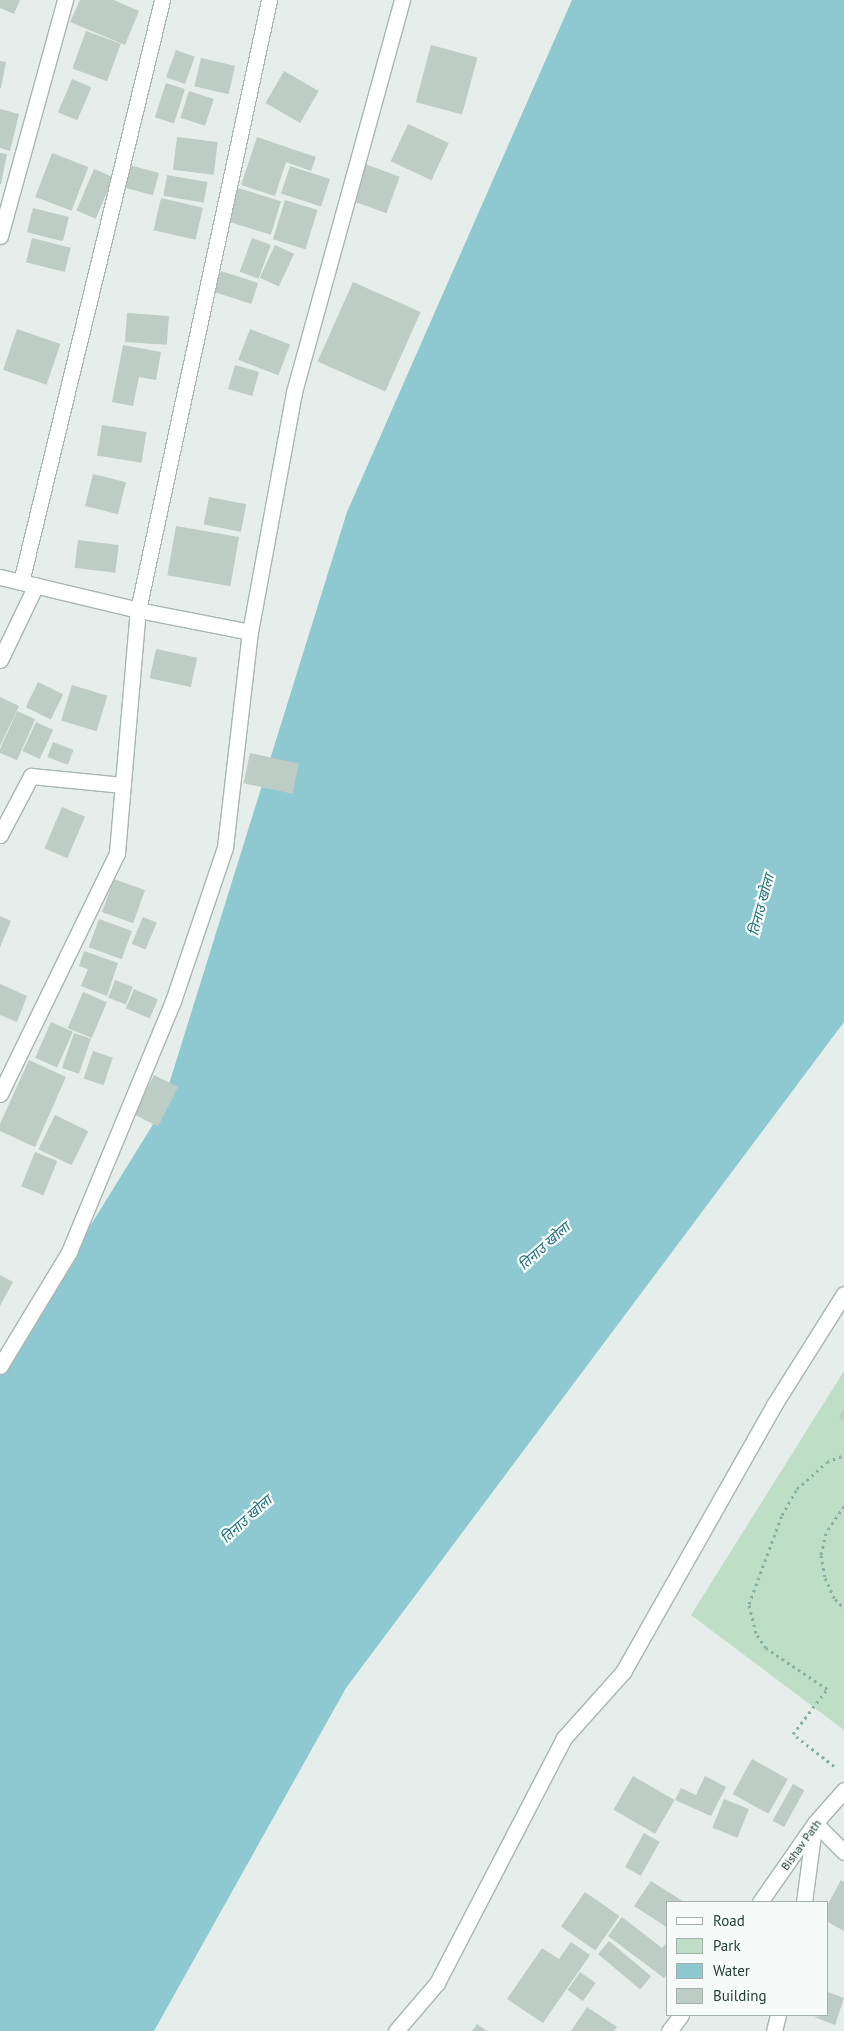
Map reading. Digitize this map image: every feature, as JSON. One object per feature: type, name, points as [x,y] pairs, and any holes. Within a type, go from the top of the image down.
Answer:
[{"type":"street","points":[[0,236],[65,0]]},
{"type":"street","points":[[21,582],[162,0]]},
{"type":"street","points":[[0,1094],[117,853],[138,610],[269,0]]},
{"type":"street","points":[[0,1366],[69,1252],[173,1001],[225,847],[250,632],[294,392],[402,0]]},
{"type":"street","points":[[0,576],[138,610],[250,632]]},
{"type":"street","points":[[0,660],[36,585]]},
{"type":"street","points":[[0,835],[31,776],[123,785]]},
{"type":"street","points":[[396,2031],[437,1982],[564,1738],[623,1672],[774,1406],[844,1294]]},
{"type":"street","name":"Bishav Path","points":[[761,1901],[815,1823],[844,1790]]},
{"type":"street","points":[[815,1823],[844,1852]]},
{"type":"street","points":[[804,1901],[815,1823]]},
{"type":"street","points":[[669,2031],[680,2016]]},
{"type":"street","points":[[774,2031],[778,2016]]},
{"type":"path","points":[[837,1768],[793,1734],[827,1689],[766,1648],[756,1633],[749,1604],[782,1515],[797,1489],[827,1462],[844,1455]]},
{"type":"path","points":[[844,1506],[826,1532],[821,1555],[825,1578],[835,1599],[844,1608]]},
{"type":"green space","points":[[844,1371],[844,1730],[691,1615]]},
{"type":"water","name":"तिनाउ खोला","points":[[572,0],[844,0],[844,1022],[346,1688],[154,2031],[0,2031],[0,1372],[160,1113],[347,512]]},
{"type":"building","points":[[0,0],[20,0],[14,14],[0,8]]},
{"type":"building","points":[[80,0],[114,0],[139,11],[125,45],[70,22]]},
{"type":"building","points":[[86,31],[121,44],[107,81],[72,69]]},
{"type":"building","points":[[431,45],[477,57],[462,114],[416,102]]},
{"type":"building","points":[[176,50],[195,57],[185,84],[166,77]]},
{"type":"building","points":[[201,58],[235,66],[229,94],[194,86]]},
{"type":"building","points":[[0,61],[6,62],[1,88],[0,88]]},
{"type":"building","points":[[284,71],[319,91],[300,123],[266,103]]},
{"type":"building","points":[[72,79],[91,87],[77,120],[58,112]]},
{"type":"building","points":[[166,83],[185,89],[174,123],[155,117]]},
{"type":"building","points":[[189,91],[214,99],[205,126],[180,118]]},
{"type":"building","points":[[0,109],[19,114],[10,151],[0,148]]},
{"type":"building","points":[[408,124],[449,143],[431,180],[391,161]]},
{"type":"building","points":[[177,137],[218,142],[214,175],[173,170]]},
{"type":"building","points":[[257,137],[316,157],[311,171],[286,162],[275,196],[241,185]]},
{"type":"building","points":[[0,153],[7,154],[1,184],[0,184]]},
{"type":"building","points":[[52,153],[88,167],[72,211],[35,197]]},
{"type":"building","points":[[365,164],[400,177],[386,213],[352,201]]},
{"type":"building","points":[[129,165],[159,173],[153,195],[123,187]]},
{"type":"building","points":[[290,166],[330,179],[321,207],[281,194]]},
{"type":"building","points":[[94,169],[113,177],[96,219],[76,210]]},
{"type":"building","points":[[167,175],[207,182],[204,203],[163,196]]},
{"type":"building","points":[[238,188],[281,201],[271,235],[228,221]]},
{"type":"building","points":[[161,198],[203,208],[195,240],[154,230]]},
{"type":"building","points":[[285,200],[318,210],[306,249],[273,239]]},
{"type":"building","points":[[33,208],[69,217],[63,241],[27,232]]},
{"type":"building","points":[[32,238],[71,248],[65,272],[26,262]]},
{"type":"building","points":[[252,238],[271,245],[258,279],[240,272]]},
{"type":"building","points":[[275,245],[294,254],[279,287],[260,278]]},
{"type":"building","points":[[221,271],[258,283],[251,304],[214,292]]},
{"type":"building","points":[[353,282],[421,312],[385,392],[318,361]]},
{"type":"building","points":[[127,313],[169,316],[167,345],[125,342]]},
{"type":"building","points":[[17,329],[60,344],[46,385],[3,370]]},
{"type":"building","points":[[250,329],[290,344],[278,375],[238,360]]},
{"type":"building","points":[[123,345],[161,352],[156,380],[139,377],[133,406],[112,402]]},
{"type":"building","points":[[235,365],[259,372],[252,396],[228,389]]},
{"type":"building","points":[[102,425],[146,432],[142,463],[97,456]]},
{"type":"building","points":[[93,474],[126,482],[118,514],[85,506]]},
{"type":"building","points":[[209,497],[246,504],[241,532],[204,524]]},
{"type":"building","points":[[176,526],[239,537],[230,586],[167,575]]},
{"type":"building","points":[[78,540],[119,545],[115,573],[75,568]]},
{"type":"building","points":[[156,649],[197,658],[191,687],[150,678]]},
{"type":"building","points":[[38,682],[63,694],[51,719],[26,707]]},
{"type":"building","points":[[72,685],[107,696],[97,731],[61,720]]},
{"type":"building","points":[[0,697],[19,706],[0,746]]},
{"type":"building","points":[[17,711],[35,719],[17,760],[0,753],[0,749]]},
{"type":"building","points":[[36,722],[53,730],[40,759],[22,751]]},
{"type":"building","points":[[53,742],[74,750],[68,765],[47,757]]},
{"type":"building","points":[[250,753],[299,763],[292,794],[244,783]]},
{"type":"building","points":[[62,807],[85,817],[67,858],[44,848]]},
{"type":"building","points":[[114,879],[145,890],[133,923],[102,912]]},
{"type":"building","points":[[0,916],[11,921],[0,947]]},
{"type":"building","points":[[143,917],[157,923],[145,950],[132,944]]},
{"type":"building","points":[[99,919],[132,931],[122,959],[89,947]]},
{"type":"building","points":[[84,951],[118,963],[107,996],[81,986],[88,969],[79,966]]},
{"type":"building","points":[[115,980],[133,987],[126,1005],[108,998]]},
{"type":"building","points":[[0,984],[27,996],[17,1022],[0,1015]]},
{"type":"building","points":[[134,989],[158,999],[150,1018],[126,1008]]},
{"type":"building","points":[[83,992],[107,1002],[92,1038],[68,1028]]},
{"type":"building","points":[[51,1022],[73,1032],[57,1067],[35,1058]]},
{"type":"building","points":[[74,1033],[91,1039],[79,1074],[62,1068]]},
{"type":"building","points":[[93,1051],[113,1058],[103,1085],[84,1078]]},
{"type":"building","points":[[29,1060],[66,1077],[35,1147],[0,1131],[0,1124]]},
{"type":"building","points":[[154,1075],[178,1087],[158,1126],[134,1114]]},
{"type":"building","points":[[55,1115],[88,1131],[72,1165],[38,1149]]},
{"type":"building","points":[[35,1152],[57,1161],[43,1195],[21,1186]]},
{"type":"building","points":[[0,1275],[13,1282],[0,1306]]},
{"type":"building","points":[[844,1408],[844,1420],[839,1418]]},
{"type":"building","points":[[752,1759],[788,1779],[768,1814],[733,1794]]},
{"type":"building","points":[[633,1776],[675,1800],[655,1834],[614,1810]]},
{"type":"building","points":[[705,1776],[726,1787],[711,1816],[675,1800],[681,1788],[696,1795]]},
{"type":"building","points":[[793,1784],[804,1790],[784,1827],[773,1821]]},
{"type":"building","points":[[724,1799],[749,1809],[737,1838],[712,1828]]},
{"type":"building","points":[[644,1833],[660,1842],[641,1876],[625,1867]]},
{"type":"building","points":[[841,1880],[844,1882],[844,1931],[829,1923],[829,1902]]},
{"type":"building","points":[[651,1881],[682,1901],[666,1901],[666,1927],[634,1906]]},
{"type":"building","points":[[585,1892],[619,1916],[595,1950],[561,1926]]},
{"type":"building","points":[[622,1917],[662,1948],[666,1943],[666,1976],[664,1978],[608,1936]]},
{"type":"building","points":[[609,1941],[651,1976],[640,1989],[598,1954]]},
{"type":"building","points":[[571,1942],[590,1955],[543,2023],[507,1999],[542,1948],[559,1959]]},
{"type":"building","points":[[580,1972],[596,1983],[583,2001],[567,1990]]},
{"type":"building","points":[[829,1992],[844,1998],[835,2025],[814,2017],[829,2016]]},
{"type":"building","points":[[587,2007],[617,2027],[614,2031],[571,2031]]},
{"type":"building","points":[[477,2024],[487,2031],[472,2031]]}]
